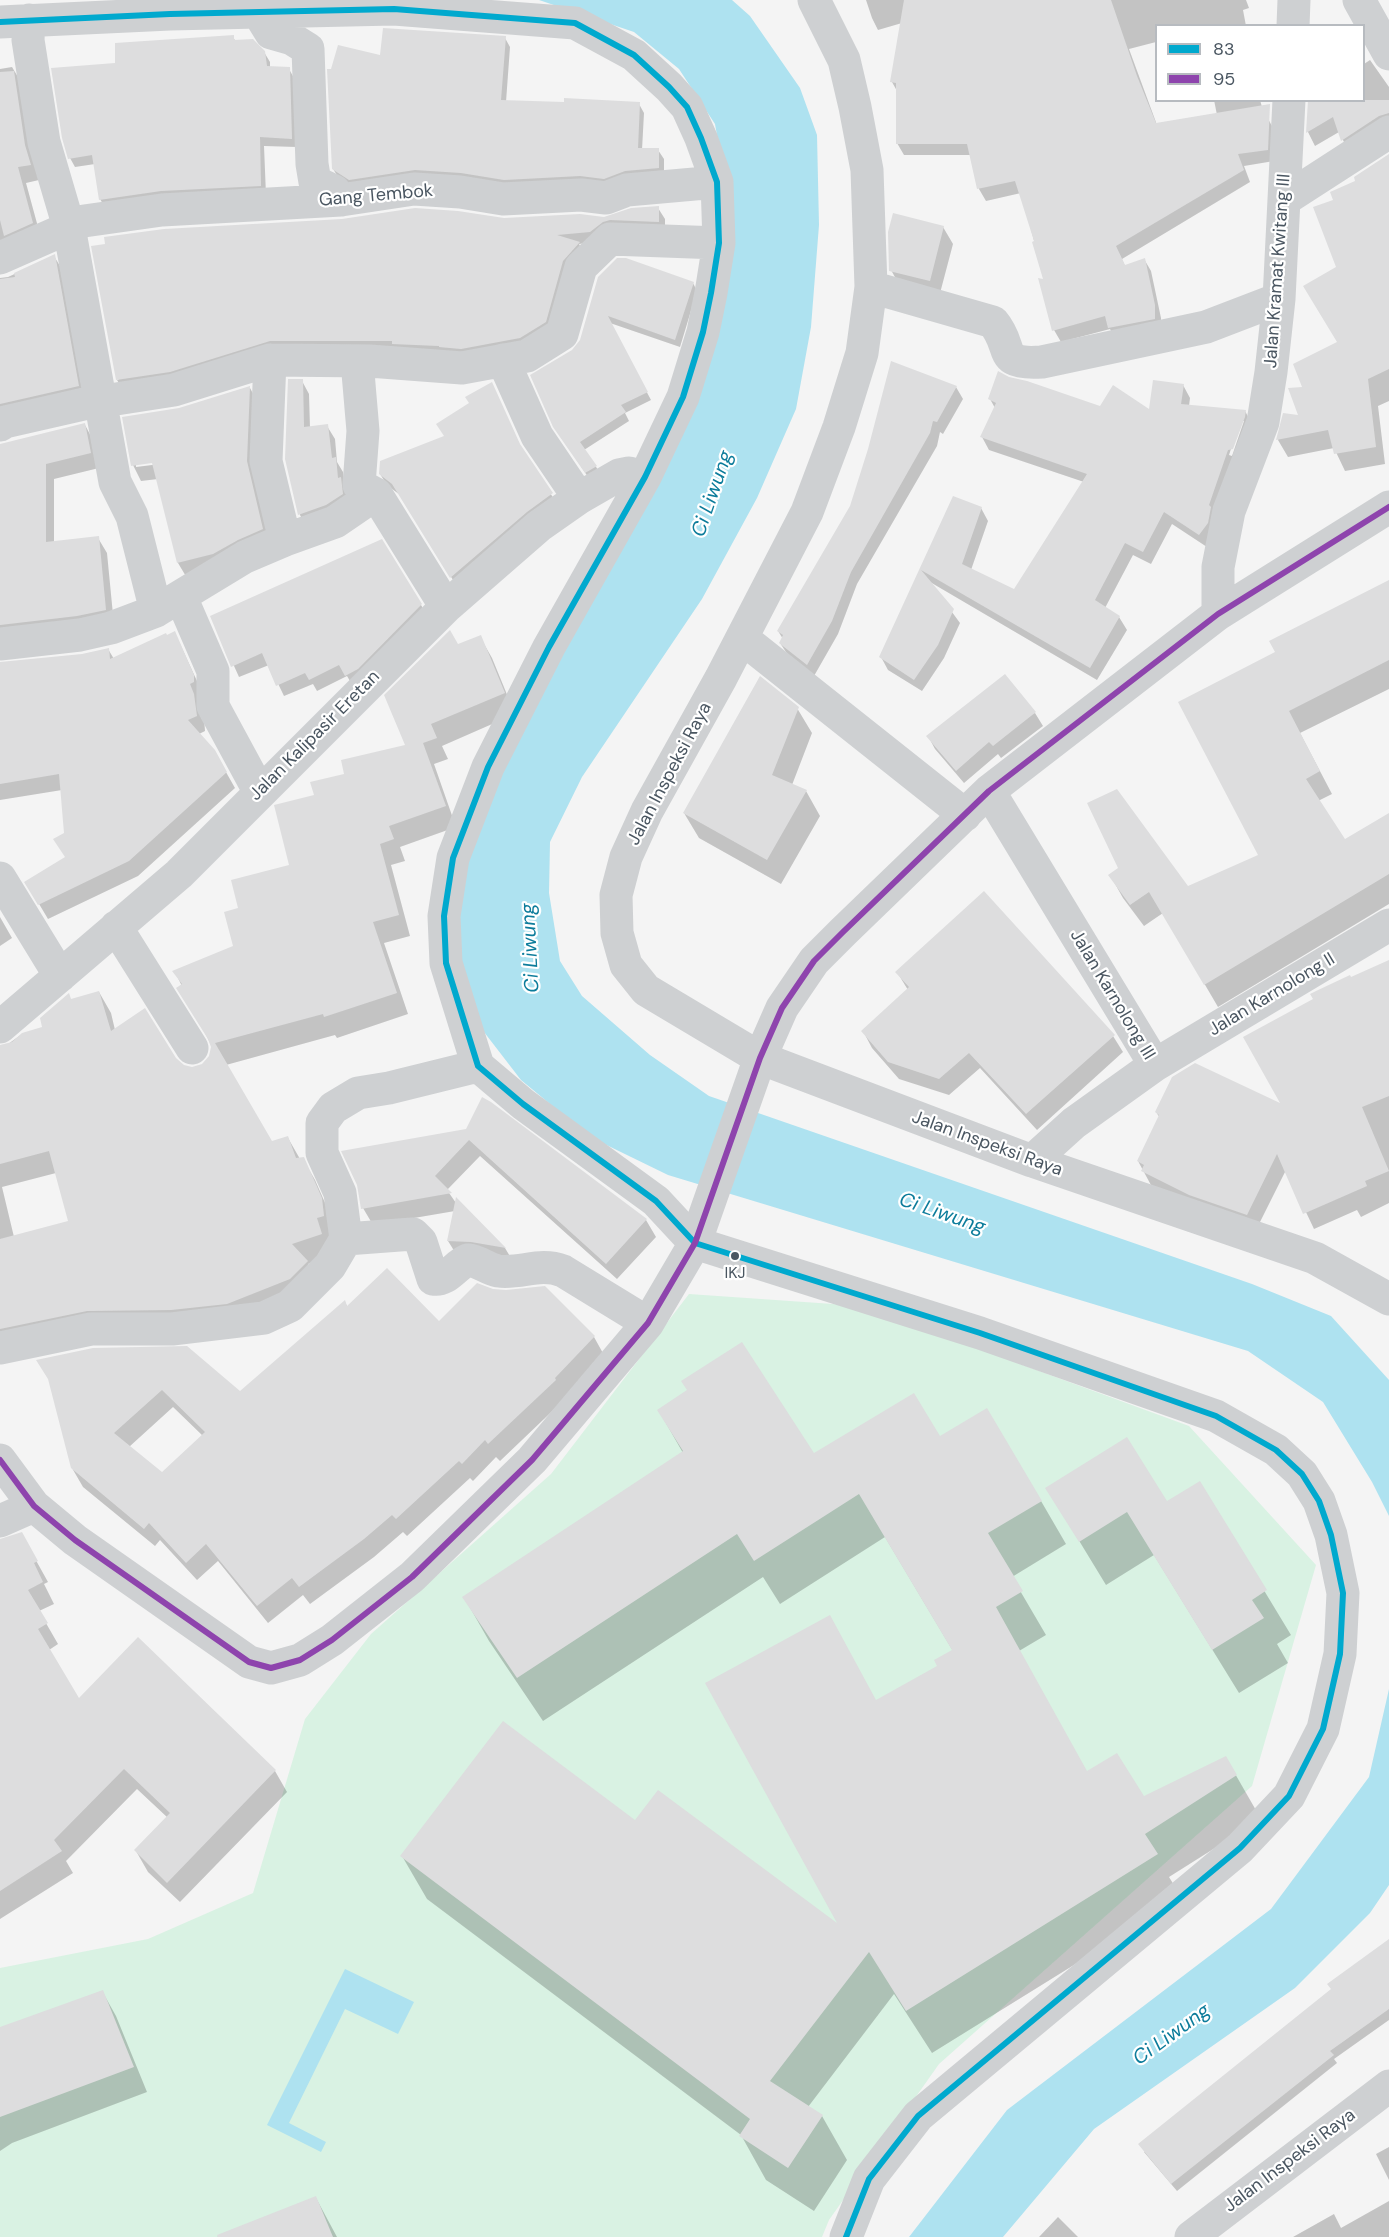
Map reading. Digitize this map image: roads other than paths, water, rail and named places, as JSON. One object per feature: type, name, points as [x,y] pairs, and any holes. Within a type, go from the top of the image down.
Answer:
[{"type":"street","name":"Jalan Inspeksi Raya","points":[[814,0],[844,60],[867,170],[872,287],[862,353],[839,427],[807,512],[742,638],[647,811],[626,857],[616,895],[617,933],[626,965],[646,990],[756,1070],[1316,1258],[1389,1299]]},
{"type":"street","points":[[1293,24],[1294,0]]},
{"type":"street","points":[[1359,0],[1389,54]]},
{"type":"street","points":[[15,21],[262,11],[394,9],[575,23],[634,55],[687,107],[717,182],[719,243],[703,332],[683,396],[645,477],[549,647],[498,747],[483,778],[453,858],[444,916],[446,963],[478,1066],[523,1104],[656,1202],[699,1228],[980,1333],[1216,1416],[1276,1450],[1302,1474],[1319,1501],[1331,1535],[1343,1593],[1340,1654],[1323,1729],[1289,1796],[1240,1848],[918,2116],[869,2179],[846,2237]]},
{"type":"street","points":[[262,11],[263,20],[272,33],[292,39],[308,49],[312,164],[315,182],[334,191],[341,200]]},
{"type":"street","points":[[15,21],[28,40],[44,142],[69,227],[115,482],[169,604],[213,671],[213,706],[259,791]]},
{"type":"street","name":"Jalan Kramat Kwitang III","points":[[1218,614],[1218,567],[1229,511],[1263,422],[1279,300],[1289,102]]},
{"type":"street","points":[[1284,200],[1389,132]]},
{"type":"street","name":"Gang Tembok","points":[[0,258],[84,221],[162,210],[341,200],[414,189],[460,192],[503,199],[581,195],[606,198],[627,190],[717,182]]},
{"type":"street","points":[[0,425],[5,422],[100,402],[174,390],[270,360],[357,361],[462,368],[527,356],[562,334],[581,267],[610,239],[719,243]]},
{"type":"street","points":[[872,287],[993,322],[998,328],[1010,358],[1024,363],[1042,362],[1206,327],[1279,300]]},
{"type":"street","points":[[270,360],[266,461],[285,540]]},
{"type":"street","points":[[503,360],[537,436],[579,498]]},
{"type":"street","points":[[357,361],[363,431],[359,485],[376,494],[446,607]]},
{"type":"street","name":"Jalan Kalipasir Eretan","points":[[0,1027],[179,874],[259,791],[446,607],[539,526],[579,498],[619,476],[629,473],[645,477]]},
{"type":"street","points":[[0,644],[90,633],[111,628],[169,604],[245,557],[335,522],[376,494]]},
{"type":"street","points":[[0,1460],[34,1506],[75,1540],[249,1662],[272,1668],[300,1660],[332,1640],[421,1569],[532,1460],[648,1323],[699,1228],[756,1070],[782,1008],[814,961],[989,791],[1218,614],[1389,507]]},
{"type":"street","points":[[742,638],[964,815]]},
{"type":"street","name":"Jalan Karnolong III","points":[[989,791],[1155,1065],[1074,1123],[1032,1161]]},
{"type":"street","points":[[0,878],[60,976]]},
{"type":"street","name":"Jalan Karnolong II","points":[[1155,1065],[1389,925]]},
{"type":"street","points":[[116,927],[192,1048]]},
{"type":"street","points":[[0,1348],[91,1329],[172,1329],[264,1318],[290,1306],[330,1266],[346,1239],[340,1193],[322,1153],[322,1123],[333,1108],[358,1093],[389,1088],[478,1066]]},
{"type":"street","points":[[346,1239],[413,1234],[422,1242],[433,1279],[437,1280],[443,1279],[468,1260],[474,1260],[500,1271],[539,1266],[552,1267],[563,1271],[648,1323]]},
{"type":"street","points":[[0,1521],[34,1506]]},
{"type":"street","name":"Jalan Inspeksi Raya","points":[[1191,2237],[1389,2086]]},
{"type":"water","name":"Ci Liwung","points":[[539,0],[732,0],[750,16],[800,88],[817,135],[819,225],[811,327],[796,409],[757,498],[702,599],[582,777],[550,842],[549,893],[560,961],[582,996],[650,1055],[709,1096],[1252,1284],[1331,1316],[1389,1380],[1389,1516],[1372,1482],[1323,1402],[1248,1351],[668,1175],[590,1137],[521,1080],[484,1032],[465,995],[454,928],[460,866],[484,797],[673,439],[727,192],[715,124],[679,69],[634,32]]},
{"type":"water","name":"Ci Liwung","points":[[1389,1689],[1389,1885],[1370,1913],[1295,1988],[1094,2129],[1003,2237],[909,2237],[1007,2110],[1271,1909],[1369,1777]]},
{"type":"water","points":[[345,1969],[414,2002],[398,2034],[345,2009],[289,2123],[326,2142],[321,2152],[267,2125]]},
{"type":"place","name":"IKJ","points":[[735,1256]]}]
